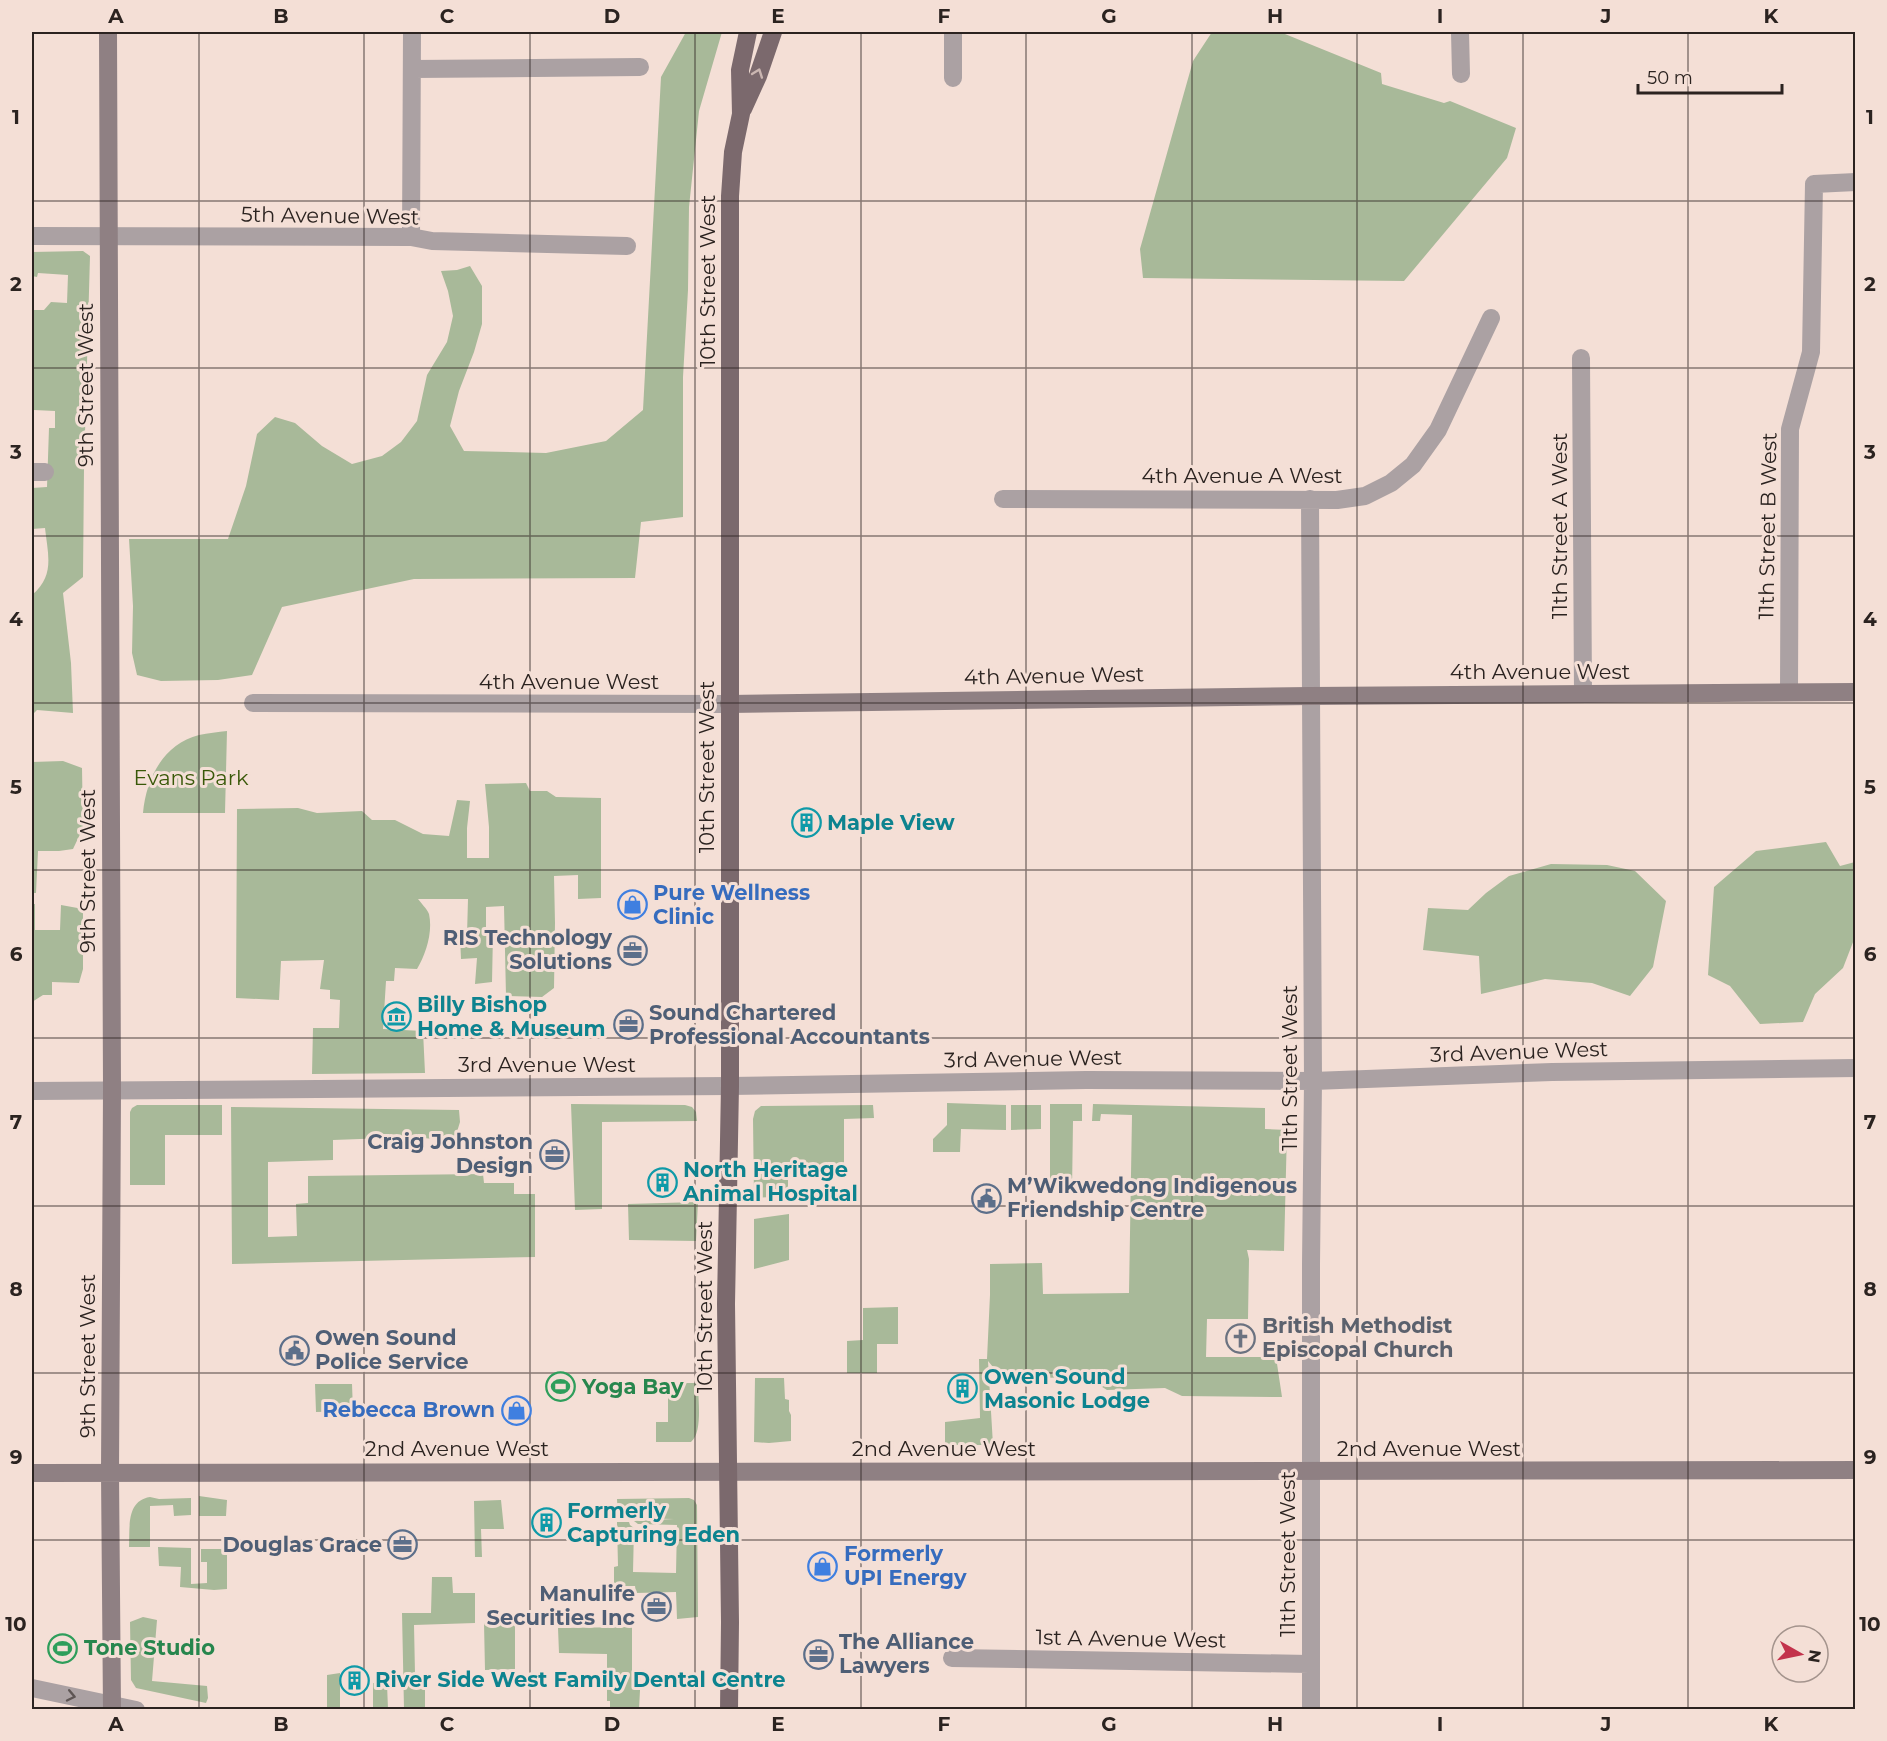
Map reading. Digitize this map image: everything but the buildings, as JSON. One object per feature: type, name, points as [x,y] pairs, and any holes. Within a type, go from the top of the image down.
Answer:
[{"type":"main road","name":"10th Street West","points":[[741,114],[740,70],[748,32]]},
{"type":"main road","name":"10th Street West","points":[[729,1710],[726,1304],[730,1086],[730,196],[733,152],[741,114],[758,76],[773,32]]},
{"type":"street","name":"9th Street West","points":[[108,32],[112,1090],[111,1707]]},
{"type":"street","points":[[411,237],[412,32]]},
{"type":"street","points":[[953,32],[953,78]]},
{"type":"street","points":[[1460,32],[1461,74]]},
{"type":"street","points":[[412,69],[640,67]]},
{"type":"street","name":"11th Street B West","points":[[1789,692],[1790,429],[1811,352],[1814,184],[1856,182]]},
{"type":"street","name":"5th Avenue West","points":[[32,236],[411,237],[432,241],[627,246]]},
{"type":"street","name":"4th Avenue A West","points":[[1003,499],[1337,500],[1365,496],[1391,483],[1413,465],[1437,430],[1491,318]]},
{"type":"street","name":"11th Street A West","points":[[1581,358],[1583,694]]},
{"type":"street","name":"11th Street West","points":[[1310,499],[1313,1081],[1309,1665],[1311,1710]]},
{"type":"street","name":"4th Avenue West","points":[[253,703],[729,704],[1310,696],[1856,692]]},
{"type":"street","name":"3rd Avenue West","points":[[32,1092],[730,1086],[1086,1080],[1313,1081],[1552,1072],[1856,1068]]},
{"type":"street","name":"2nd Avenue West","points":[[32,1473],[1856,1470]]},
{"type":"street","name":"1st A Avenue West","points":[[952,1658],[1309,1665]]},
{"type":"street","points":[[32,1688],[111,1707],[136,1710]]},
{"type":"green space","points":[[686,32],[722,32],[699,111],[689,207],[688,290],[683,377],[683,517],[641,522],[635,578],[414,579],[282,607],[252,675],[218,680],[161,681],[137,675],[132,653],[133,606],[129,539],[228,539],[246,486],[257,434],[275,417],[295,423],[322,446],[352,464],[382,456],[401,442],[417,421],[427,375],[447,342],[453,316],[441,271],[470,266],[482,286],[482,324],[459,391],[450,426],[464,451],[546,453],[606,441],[643,410],[661,77]]},
{"type":"green space","points":[[1212,32],[1280,32],[1381,73],[1382,84],[1444,103],[1450,101],[1516,128],[1507,158],[1404,281],[1143,278],[1140,249],[1193,61]]},
{"type":"green space","points":[[83,251],[90,256],[83,577],[63,593],[71,663],[73,713],[37,710],[32,715],[32,595],[39,588],[47,573],[48,556],[45,528],[32,529],[32,488],[47,487],[49,428],[55,428],[55,411],[34,410],[32,421],[32,310],[44,310],[51,302],[67,303],[68,275],[38,273],[37,277],[32,276],[32,252]]},
{"type":"green space","name":"Evans Park","points":[[227,731],[225,813],[143,813],[153,776],[166,755],[175,746],[199,735]]},
{"type":"green space","points":[[63,761],[82,768],[83,828],[73,849],[38,851],[36,893],[32,893],[32,762]]},
{"type":"green space","points":[[526,783],[530,791],[547,791],[556,797],[601,798],[601,898],[578,899],[578,875],[554,876],[554,988],[542,997],[506,996],[504,906],[486,907],[486,933],[493,933],[492,982],[475,984],[477,958],[461,959],[460,936],[467,935],[468,899],[418,899],[429,914],[428,943],[417,969],[395,968],[394,981],[386,981],[383,1029],[423,1031],[425,1073],[312,1074],[313,1028],[339,1028],[340,1000],[330,999],[330,990],[320,989],[324,960],[281,961],[279,1000],[236,998],[237,809],[298,808],[317,813],[362,811],[372,820],[395,820],[423,834],[449,836],[457,800],[470,801],[467,858],[489,858],[485,784]]},
{"type":"green space","points":[[1826,842],[1840,866],[1855,862],[1855,937],[1843,968],[1815,994],[1803,1022],[1760,1024],[1730,986],[1708,975],[1714,887],[1756,851]]},
{"type":"green space","points":[[1551,864],[1607,865],[1635,871],[1666,901],[1653,967],[1630,996],[1592,983],[1545,979],[1481,994],[1479,956],[1423,950],[1428,908],[1468,910],[1509,876]]},
{"type":"green space","points":[[32,904],[35,904],[35,930],[60,930],[61,905],[83,909],[83,969],[79,983],[52,982],[52,995],[43,995],[32,1002]]},
{"type":"green space","points":[[947,1103],[1006,1105],[1006,1130],[961,1129],[960,1152],[933,1152],[933,1139],[947,1125]]},
{"type":"green space","points":[[571,1104],[685,1105],[692,1107],[696,1112],[697,1121],[602,1122],[602,1209],[575,1210]]},
{"type":"green space","points":[[1050,1104],[1082,1104],[1082,1121],[1073,1121],[1072,1191],[1050,1191]]},
{"type":"green space","points":[[1093,1104],[1265,1108],[1265,1129],[1287,1130],[1284,1251],[1247,1250],[1249,1259],[1248,1319],[1207,1319],[1206,1357],[1276,1357],[1282,1397],[1182,1396],[1165,1388],[1107,1390],[1099,1385],[1085,1385],[1077,1377],[1041,1378],[1034,1383],[1007,1384],[988,1361],[993,1445],[945,1445],[945,1422],[980,1418],[979,1359],[987,1359],[990,1264],[1042,1263],[1043,1294],[1129,1293],[1132,1115],[1101,1114],[1100,1121],[1092,1121]]},
{"type":"green space","points":[[137,1105],[222,1105],[222,1135],[165,1135],[165,1185],[130,1185],[130,1112]]},
{"type":"green space","points":[[873,1105],[874,1118],[844,1119],[844,1175],[788,1174],[788,1196],[754,1198],[753,1119],[755,1111],[761,1106]]},
{"type":"green space","points":[[1011,1105],[1041,1105],[1041,1129],[1011,1130]]},
{"type":"green space","points":[[231,1107],[459,1110],[460,1122],[456,1135],[443,1140],[414,1137],[333,1140],[333,1160],[268,1162],[268,1237],[297,1236],[296,1204],[308,1203],[308,1176],[483,1174],[484,1183],[514,1183],[514,1194],[535,1194],[535,1257],[232,1264]]},
{"type":"green space","points":[[698,1202],[696,1241],[629,1240],[628,1204]]},
{"type":"green space","points":[[789,1214],[789,1260],[754,1269],[754,1219]]},
{"type":"green space","points":[[898,1307],[898,1344],[877,1344],[877,1373],[847,1373],[847,1341],[863,1340],[863,1308]]},
{"type":"green space","points":[[755,1378],[784,1378],[785,1399],[789,1400],[791,1415],[791,1441],[754,1442]]},
{"type":"green space","points":[[673,1383],[698,1383],[698,1423],[695,1437],[691,1442],[656,1442],[656,1422],[668,1422],[668,1393],[673,1393]]},
{"type":"green space","points":[[315,1384],[352,1384],[353,1411],[316,1412]]},
{"type":"green space","points":[[199,1496],[227,1500],[226,1516],[199,1516]]},
{"type":"green space","points":[[150,1497],[191,1498],[191,1515],[174,1516],[173,1505],[150,1506],[150,1547],[129,1547],[133,1509],[142,1499]]},
{"type":"green space","points":[[689,1498],[697,1505],[698,1617],[677,1619],[676,1592],[636,1593],[635,1586],[614,1586],[614,1567],[618,1566],[617,1522],[629,1522],[634,1528],[633,1572],[676,1573],[677,1525],[638,1524],[634,1521],[674,1519],[618,1518],[617,1499]]},
{"type":"green space","points":[[501,1500],[504,1529],[481,1529],[482,1557],[475,1557],[474,1501]]},
{"type":"green space","points":[[158,1547],[191,1548],[191,1584],[207,1583],[207,1562],[201,1562],[201,1549],[227,1549],[227,1589],[180,1587],[181,1567],[159,1566]]},
{"type":"green space","points":[[432,1577],[452,1577],[453,1593],[475,1593],[475,1623],[414,1625],[415,1674],[425,1676],[425,1709],[404,1709],[402,1613],[431,1613]]},
{"type":"green space","points":[[143,1617],[157,1620],[152,1681],[207,1686],[206,1703],[136,1688],[131,1680],[130,1622]]},
{"type":"green space","points":[[484,1623],[515,1623],[515,1669],[485,1670]]},
{"type":"green space","points":[[632,1627],[632,1671],[641,1672],[639,1709],[610,1709],[610,1701],[607,1701],[607,1654],[559,1653],[558,1628]]},
{"type":"green space","points":[[340,1673],[340,1709],[327,1709],[327,1675]]},
{"type":"green space","points":[[373,1683],[387,1684],[388,1709],[373,1709]]},
{"type":"place","name":"Maple View","points":[[806,823]]},
{"type":"place","name":"Pure Wellness Clinic","points":[[632,905]]},
{"type":"place","name":"RIS Technology Solutions","points":[[633,950]]},
{"type":"place","name":"Billy Bishop Home & Museum","points":[[396,1017]]},
{"type":"place","name":"Sound Chartered Professional Accountants","points":[[628,1025]]},
{"type":"place","name":"Craig Johnston Design","points":[[554,1154]]},
{"type":"place","name":"North Heritage Animal Hospital","points":[[662,1182]]},
{"type":"place","name":"M’Wikwedong Indigenous Friendship Centre","points":[[986,1198]]},
{"type":"place","name":"British Methodist Episcopal Church","points":[[1241,1338]]},
{"type":"place","name":"Owen Sound Police Service","points":[[294,1350]]},
{"type":"place","name":"Yoga Bay","points":[[561,1387]]},
{"type":"place","name":"Owen Sound Masonic Lodge","points":[[963,1389]]},
{"type":"place","name":"Rebecca Brown","points":[[516,1410]]},
{"type":"place","name":"Formerly Capturing Eden","points":[[546,1523]]},
{"type":"place","name":"Douglas Grace","points":[[403,1545]]},
{"type":"place","name":"Formerly UPI Energy","points":[[823,1566]]},
{"type":"place","name":"Manulife Securities Inc","points":[[656,1606]]},
{"type":"place","name":"Tone Studio","points":[[63,1648]]},
{"type":"place","name":"The Alliance Lawyers","points":[[818,1654]]},
{"type":"place","name":"River Side West Family Dental Centre","points":[[354,1680]]}]
